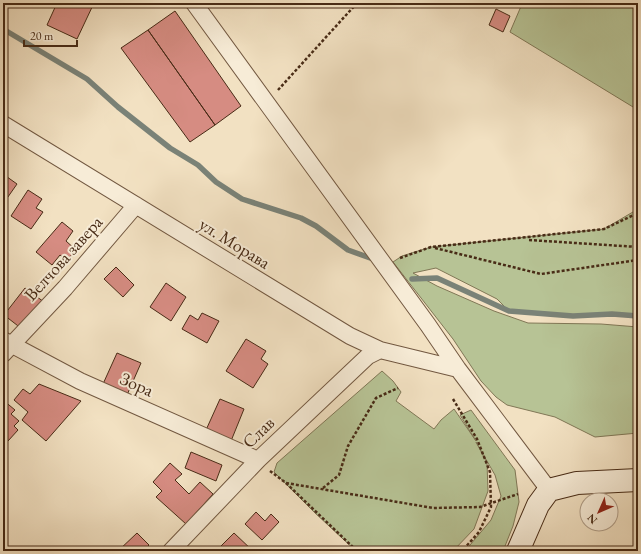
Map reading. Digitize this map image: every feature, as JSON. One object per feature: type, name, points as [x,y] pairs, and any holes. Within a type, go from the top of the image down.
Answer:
[{"type":"street","points":[[194,3],[446,349],[543,497]]},
{"type":"street","name":"ул. Морава","points":[[3,124],[332,326],[380,350],[458,369]]},
{"type":"street","name":"Велчова завера","points":[[6,347],[65,288],[136,205]]},
{"type":"street","name":"Зора","points":[[6,347],[258,460]]},
{"type":"street","name":"Слав","points":[[171,551],[258,460],[368,356],[380,350]]},
{"type":"street","points":[[518,551],[543,497],[577,483],[638,480]]},
{"type":"path","points":[[267,102],[357,3]]},
{"type":"path","points":[[386,266],[402,256],[431,247],[522,239],[604,229],[638,213]]},
{"type":"path","points":[[522,239],[638,247]]},
{"type":"path","points":[[431,247],[541,274],[638,260]]},
{"type":"path","points":[[322,488],[339,475],[348,446],[376,398],[398,388]]},
{"type":"path","points":[[453,399],[477,439],[490,472],[491,507],[479,532],[462,551]]},
{"type":"path","points":[[258,460],[286,482],[357,551]]},
{"type":"path","points":[[286,482],[433,508],[480,507],[518,494]]},
{"type":"green space","points":[[521,3],[638,3],[638,110],[510,32],[522,4]]},
{"type":"green space","points":[[638,209],[638,316],[612,314],[573,316],[509,311],[497,299],[436,268],[413,273],[437,286],[494,311],[528,323],[601,324],[638,327],[638,433],[595,437],[555,417],[507,405],[496,397],[481,381],[453,339],[393,262],[402,256],[431,247],[604,229]]},
{"type":"green space","points":[[382,371],[393,381],[401,392],[396,401],[434,429],[441,420],[454,409],[476,441],[460,415],[471,410],[515,470],[519,502],[513,526],[503,551],[465,551],[491,520],[501,496],[495,475],[476,442],[487,463],[488,491],[474,529],[453,551],[356,551],[274,472],[277,463]]},
{"type":"building","points":[[57,3],[94,3],[77,39],[47,25]]},
{"type":"building","points":[[496,9],[510,16],[503,32],[489,25]]},
{"type":"building","points":[[175,11],[241,106],[215,125],[148,30]]},
{"type":"building","points":[[148,30],[215,125],[190,142],[121,48]]},
{"type":"building","points":[[3,174],[17,184],[3,204]]},
{"type":"building","points":[[28,190],[42,199],[36,208],[43,212],[31,229],[11,216]]},
{"type":"building","points":[[62,222],[73,231],[66,241],[76,250],[67,260],[60,255],[52,265],[36,252]]},
{"type":"building","points":[[116,267],[134,285],[123,297],[104,279]]},
{"type":"building","points":[[166,283],[186,297],[171,321],[150,307]]},
{"type":"building","points":[[25,288],[44,302],[22,329],[4,315]]},
{"type":"building","points":[[202,313],[219,321],[207,343],[182,329],[190,315],[198,320]]},
{"type":"building","points":[[246,339],[266,351],[261,359],[268,364],[253,388],[226,371]]},
{"type":"building","points":[[117,353],[141,363],[127,395],[103,384]]},
{"type":"building","points":[[39,384],[81,401],[46,441],[22,420],[28,412],[14,400],[23,389],[30,394]]},
{"type":"building","points":[[220,399],[244,409],[231,441],[206,430]]},
{"type":"building","points":[[3,400],[15,410],[11,414],[19,421],[14,426],[18,430],[8,441],[3,436]]},
{"type":"building","points":[[191,452],[222,465],[216,481],[185,468]]},
{"type":"building","points":[[170,463],[182,474],[175,480],[189,494],[200,482],[213,494],[186,524],[156,497],[162,491],[153,482]]},
{"type":"building","points":[[256,512],[265,521],[271,514],[279,522],[262,540],[245,524]]},
{"type":"building","points":[[137,533],[149,545],[143,551],[118,551]]},
{"type":"building","points":[[234,533],[253,551],[221,551],[219,548]]},
{"type":"waterway","points":[[3,29],[87,79],[118,107],[170,148],[198,165],[216,182],[242,199],[301,218],[316,226],[348,250],[373,259]]},
{"type":"waterway","points":[[412,279],[437,278],[509,311],[573,316],[612,314],[638,316]]}]
